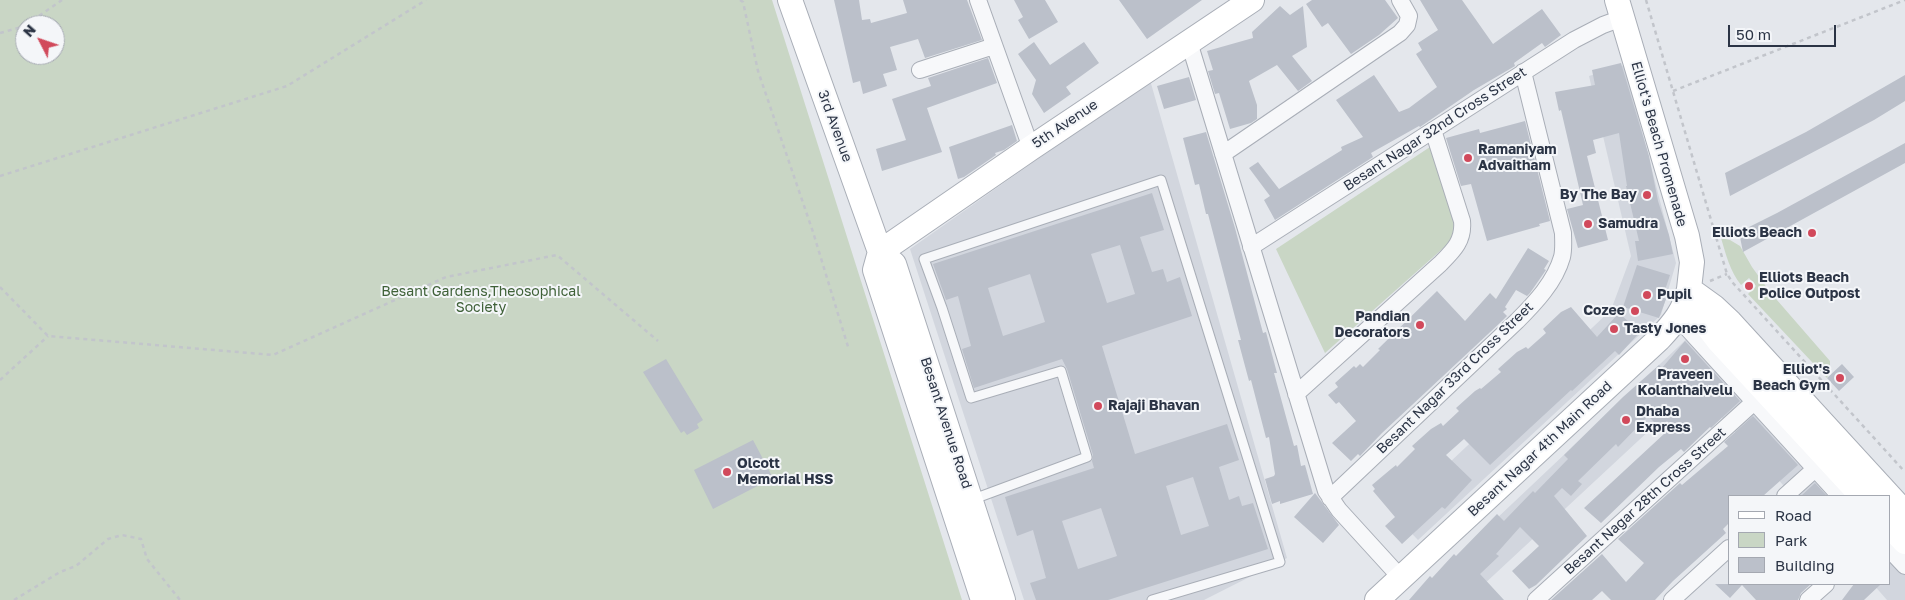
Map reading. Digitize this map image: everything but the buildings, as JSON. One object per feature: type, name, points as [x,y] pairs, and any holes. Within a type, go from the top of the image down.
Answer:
[{"type":"street","name":"3rd Avenue","points":[[790,0],[880,252]]},
{"type":"street","points":[[978,0],[1030,148]]},
{"type":"street","name":"5th Avenue","points":[[880,252],[1030,148],[1252,0]]},
{"type":"street","points":[[1223,154],[1400,33],[1407,25],[1410,16],[1400,0]]},
{"type":"street","name":"Besant Nagar 32nd Cross Street","points":[[1251,247],[1590,31],[1620,9]]},
{"type":"street","name":"Elliot's Beach Promenade","points":[[1620,9],[1686,236],[1692,262],[1689,289],[1698,314],[1718,340],[1861,495]]},
{"type":"street","points":[[1189,42],[1320,475],[1330,498],[1339,510],[1401,578]]},
{"type":"street","points":[[920,70],[994,46]]},
{"type":"street","name":"Besant Nagar 33rd Cross Street","points":[[1330,498],[1504,334],[1539,298],[1559,264],[1562,255],[1563,233],[1523,72]]},
{"type":"street","points":[[1296,394],[1440,264],[1453,251],[1461,239],[1462,221],[1433,130]]},
{"type":"street","name":"Besant Avenue Road","points":[[880,252],[894,264],[1003,600]]},
{"type":"street","points":[[880,252],[875,270],[983,600]]},
{"type":"street","points":[[1689,289],[1714,307],[1730,322],[1889,495]]},
{"type":"street","name":"Besant Nagar 4th Main Road","points":[[1377,600],[1659,339],[1678,318],[1685,304],[1689,289]]},
{"type":"street","points":[[1678,318],[1839,495]]},
{"type":"street","name":"Besant Nagar 28th Cross Street","points":[[1536,600],[1754,402]]},
{"type":"street","points":[[1786,495],[1815,469]]},
{"type":"street","points":[[1890,497],[1905,513]]},
{"type":"street","points":[[1890,526],[1905,542]]},
{"type":"street","points":[[1672,600],[1728,549]]},
{"type":"street","points":[[1890,550],[1905,566]]},
{"type":"street","points":[[1808,600],[1825,585]]},
{"type":"lane","points":[[971,500],[1087,458],[1061,370],[970,398],[942,308],[924,259],[1161,180],[1280,562],[1152,600]]},
{"type":"path","points":[[41,15],[62,0]]},
{"type":"path","points":[[0,176],[286,86],[426,0]]},
{"type":"path","points":[[740,0],[743,2],[758,71],[813,232],[849,350]]},
{"type":"path","points":[[1646,0],[1723,262],[1733,283],[1905,472]]},
{"type":"path","points":[[1673,91],[1905,0]]},
{"type":"path","points":[[0,33],[15,29]]},
{"type":"path","points":[[1714,229],[1718,228]]},
{"type":"path","points":[[0,287],[48,336],[273,355],[446,277],[557,255],[658,341]]},
{"type":"path","points":[[0,380],[48,336]]},
{"type":"path","points":[[14,600],[60,572],[76,566],[108,539],[122,535],[141,539],[147,559],[180,600]]},
{"type":"shaded area","points":[[1625,65],[1676,263],[1661,315],[1418,540],[1394,515],[1611,310],[1631,256],[1589,76]]},
{"type":"shaded area","points":[[1150,80],[1287,558],[1204,600],[1024,600],[910,249]]},
{"type":"shaded area","points":[[1696,330],[1842,495],[1792,495],[1695,388],[1467,600],[1421,590]]},
{"type":"shaded area","points":[[1890,549],[1905,566],[1905,600],[1887,600],[1874,585],[1890,585]]},
{"type":"green space","name":"Besant Gardens,Theosophical Society","points":[[0,0],[772,0],[962,600],[0,600]]},
{"type":"green space","points":[[1430,147],[1458,235],[1325,353],[1276,249]]},
{"type":"green space","points":[[1721,238],[1730,240],[1740,246],[1770,292],[1830,361],[1830,370],[1827,378],[1748,294],[1756,286],[1749,278],[1741,285],[1737,280]]},
{"type":"place","name":"Ramaniyam Advaitham","points":[[1468,158]]},
{"type":"place","name":"By The Bay","points":[[1647,195]]},
{"type":"place","name":"Samudra","points":[[1588,224]]},
{"type":"place","name":"Elliots Beach","points":[[1812,233]]},
{"type":"place","name":"Elliots Beach Police Outpost","points":[[1749,286]]},
{"type":"place","name":"Pupil","points":[[1647,295]]},
{"type":"place","name":"Cozee","points":[[1635,311]]},
{"type":"place","name":"Pandian Decorators","points":[[1420,325]]},
{"type":"place","name":"Tasty Jones","points":[[1614,329]]},
{"type":"place","name":"Praveen Kolanthaivelu","points":[[1685,359]]},
{"type":"place","name":"Elliot's Beach Gym","points":[[1840,378]]},
{"type":"place","name":"Rajaji Bhavan","points":[[1098,406]]},
{"type":"place","name":"Dhaba Express","points":[[1626,420]]},
{"type":"place","name":"Olcott Memorial HSS","points":[[727,472]]}]
